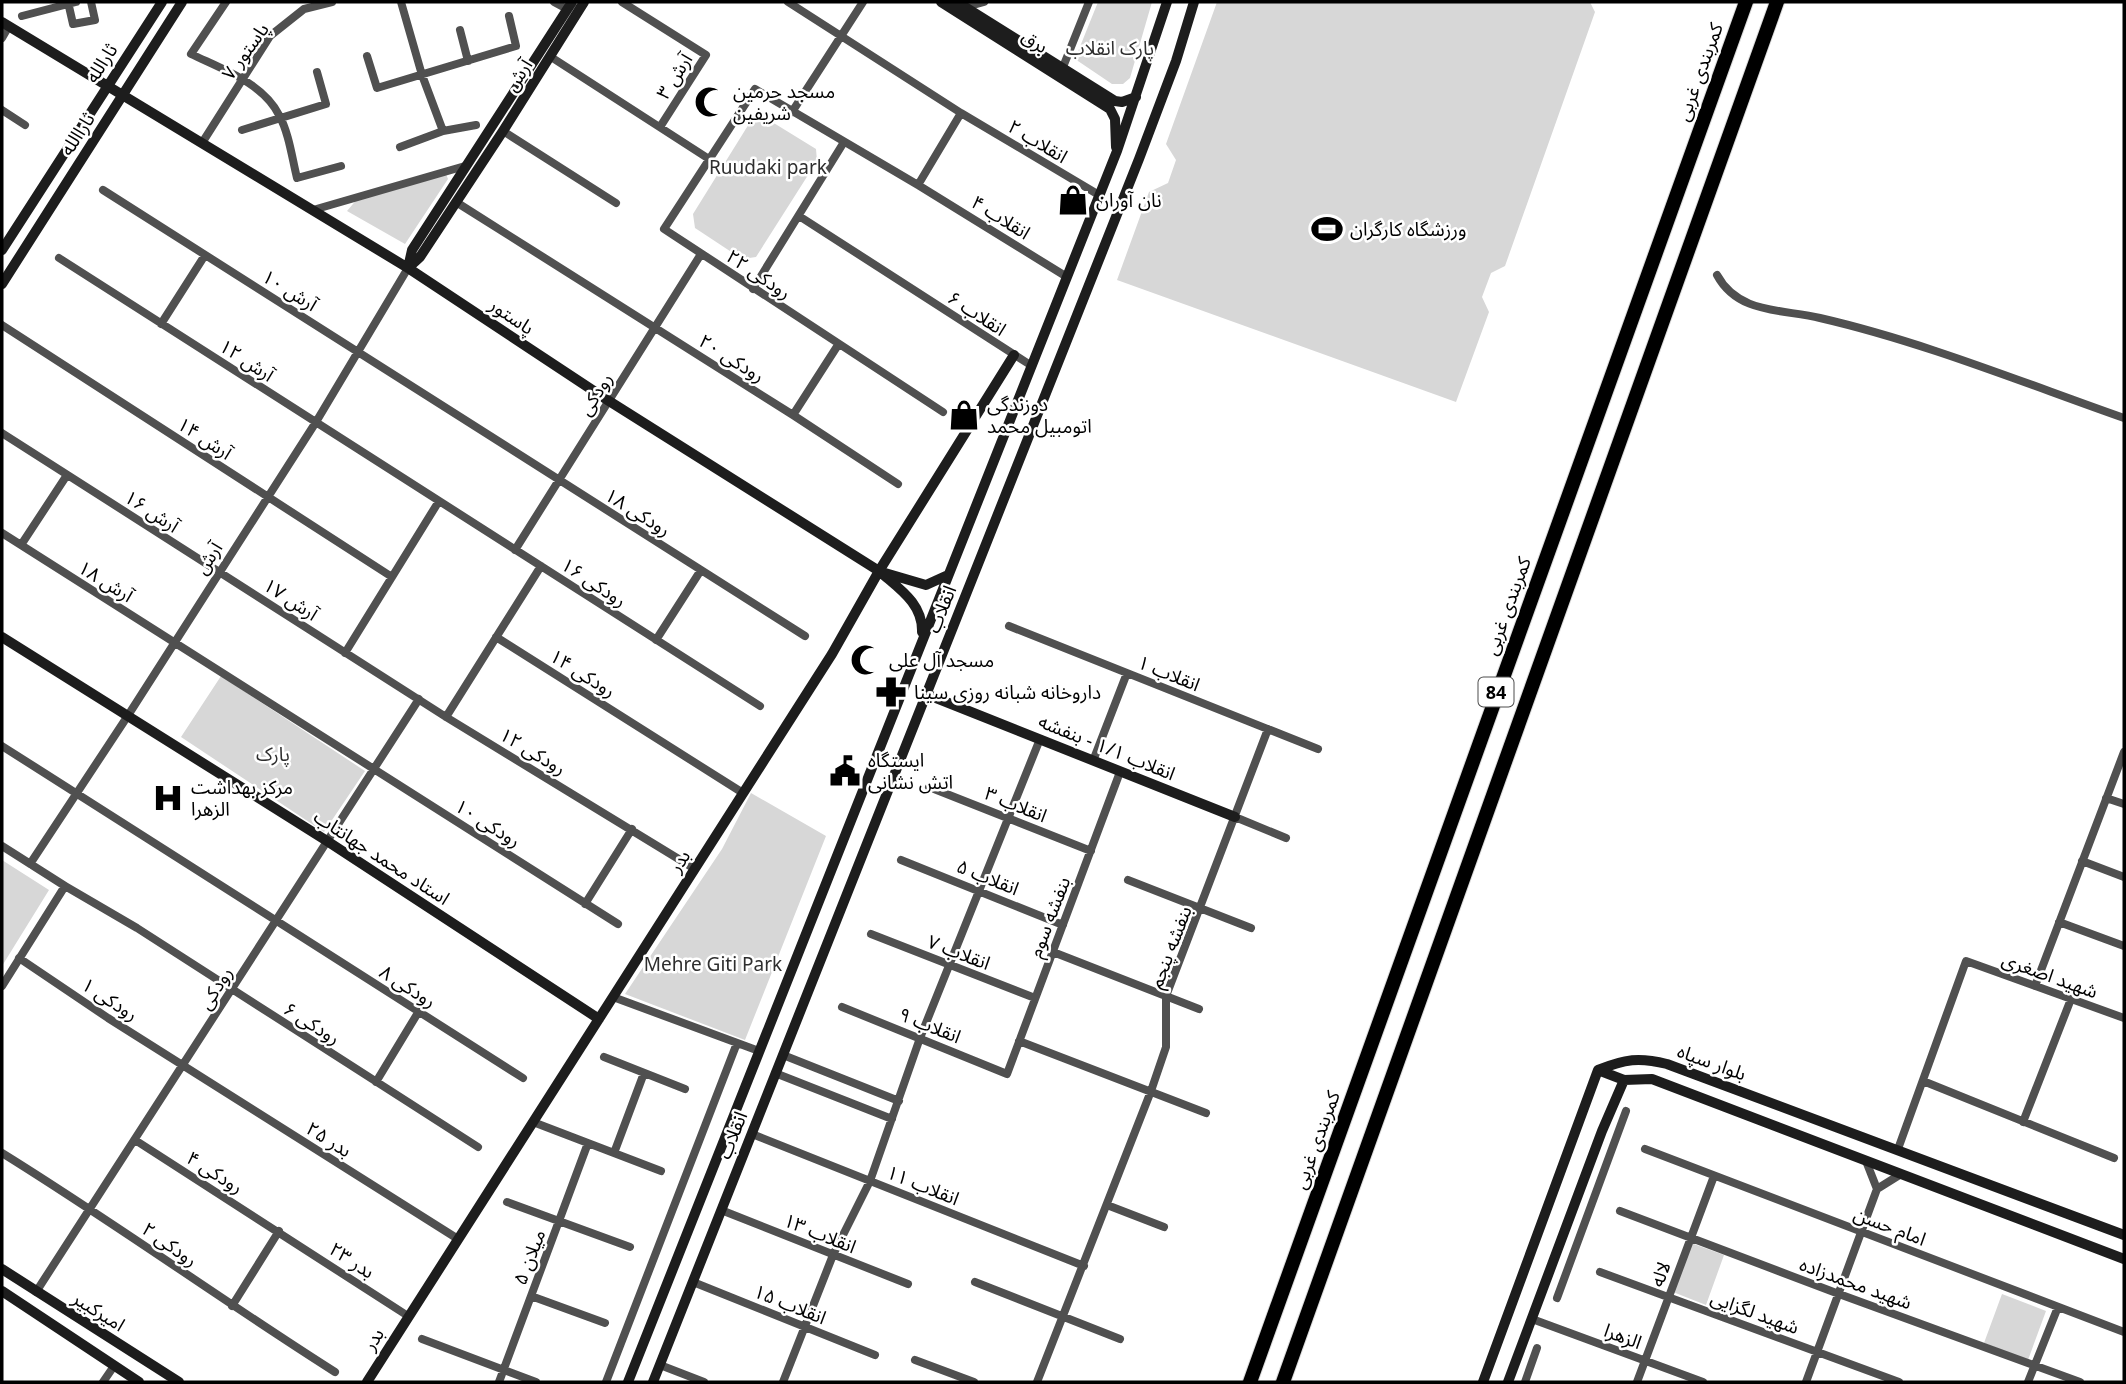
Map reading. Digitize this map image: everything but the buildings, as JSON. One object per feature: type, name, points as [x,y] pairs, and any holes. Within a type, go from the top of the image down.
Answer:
[{"type":"highway","name":"کمربندی غربی","points":[[1250,1382],[1745,2]]},
{"type":"highway","name":"84","points":[[1283,1382],[1777,2]]},
{"type":"main road","name":"ثارالله","points":[[2,250],[162,2]]},
{"type":"main road","name":"ثاراالله","points":[[2,284],[182,2]]},
{"type":"main road","name":"آرش","points":[[408,268],[412,250],[465,166],[571,8],[584,2]]},
{"type":"main road","name":"برق","points":[[941,2],[1115,101],[1122,102],[1136,97]]},
{"type":"main road","name":"انقلاب","points":[[628,1382],[1117,151],[1167,2]]},
{"type":"main road","name":"انقلاب","points":[[653,1382],[1139,159],[1176,61],[1194,2]]},
{"type":"main road","name":"برق","points":[[962,5],[1061,72],[1110,109],[1115,119],[1117,151]]},
{"type":"main road","name":"آرش","points":[[408,268],[420,257],[551,57],[571,8]]},
{"type":"main road","points":[[5,24],[107,86]]},
{"type":"main road","name":"پاستور","points":[[107,86],[408,268],[609,401],[879,571]]},
{"type":"main road","name":"بدر","points":[[367,1382],[832,654],[879,571],[1014,355]]},
{"type":"main road","points":[[879,571],[926,585],[948,575]]},
{"type":"main road","points":[[879,571],[915,605],[923,621],[922,641]]},
{"type":"main road","name":"استاد محمد جهانتاب","points":[[2,637],[327,841],[599,1019]]},
{"type":"main road","name":"انقلاب ۱/۱ - بنفشه","points":[[926,694],[1235,817]]},
{"type":"main road","name":"بلوار سپاه","points":[[1598,1070],[1620,1061],[1645,1058],[1667,1064],[2124,1235]]},
{"type":"main road","points":[[1483,1382],[1598,1070]]},
{"type":"main road","name":"بلوار سپاه","points":[[1598,1070],[1624,1080],[1652,1079],[2124,1259]]},
{"type":"main road","points":[[1508,1382],[1576,1199],[1624,1080]]},
{"type":"main road","points":[[714,1165],[736,1173]]},
{"type":"main road","name":"امیرکبیر","points":[[2,1269],[179,1382]]},
{"type":"main road","name":"امیرکبیر","points":[[2,1291],[139,1382]]},
{"type":"street","points":[[22,16],[71,2],[74,24],[95,20],[91,2]]},
{"type":"street","points":[[226,2],[191,54],[243,79],[274,105],[281,118],[297,178],[341,166]]},
{"type":"street","name":"پاستور ۷","points":[[202,143],[270,37],[304,9],[332,2]]},
{"type":"street","points":[[401,2],[422,75],[443,131]]},
{"type":"street","points":[[555,2],[571,8]]},
{"type":"street","name":"آرش ۳","points":[[622,2],[706,55],[660,127]]},
{"type":"street","name":"انقلاب ۲","points":[[788,2],[961,113],[1099,195]]},
{"type":"street","points":[[793,113],[863,2]]},
{"type":"street","points":[[962,5],[984,2]]},
{"type":"street","points":[[1061,72],[1089,2]]},
{"type":"street","points":[[367,56],[377,88],[516,46],[509,16]]},
{"type":"street","points":[[2,38],[5,24]]},
{"type":"street","points":[[460,30],[468,61]]},
{"type":"street","points":[[551,57],[709,159]]},
{"type":"street","points":[[242,130],[326,104],[317,72]]},
{"type":"street","name":"انقلاب ۴","points":[[709,159],[755,89],[1067,276]]},
{"type":"street","points":[[2,110],[26,125]]},
{"type":"street","points":[[918,185],[961,113]]},
{"type":"street","points":[[400,147],[443,131],[476,125]]},
{"type":"street","points":[[503,131],[616,203]]},
{"type":"street","points":[[753,289],[844,142]]},
{"type":"street","name":"رودکی ۲۲","points":[[709,159],[664,229],[943,412]]},
{"type":"street","points":[[313,210],[465,166]]},
{"type":"street","name":"آرش ۱۰","points":[[103,190],[452,412]]},
{"type":"street","name":"رودکی ۲۰","points":[[456,202],[898,484]]},
{"type":"street","name":"انقلاب ۶","points":[[799,216],[1031,366]]},
{"type":"street","name":"رودکی","points":[[515,550],[701,254]]},
{"type":"street","points":[[161,324],[205,255]]},
{"type":"street","name":"آرش ۱۲","points":[[59,258],[439,501]]},
{"type":"street","name":"آرش","points":[[30,864],[316,422],[408,268]]},
{"type":"street","points":[[1717,275],[1724,289],[1749,304],[1818,317],[1902,340],[2124,418]]},
{"type":"street","name":"آرش ۱۴","points":[[2,325],[392,577]]},
{"type":"street","points":[[793,415],[838,345]]},
{"type":"street","name":"رودکی ۱۸","points":[[452,412],[805,636]]},
{"type":"street","name":"آرش ۱۶","points":[[2,433],[220,573]]},
{"type":"street","points":[[21,545],[67,475]]},
{"type":"street","points":[[345,653],[439,501]]},
{"type":"street","name":"رودکی ۱۶","points":[[439,501],[760,706]]},
{"type":"street","name":"آرش ۱۸","points":[[2,533],[274,706]]},
{"type":"street","points":[[446,717],[541,566]]},
{"type":"street","points":[[656,640],[701,570]]},
{"type":"street","name":"آرش ۱۷","points":[[220,573],[419,699]]},
{"type":"street","name":"انقلاب ۱","points":[[1009,626],[1318,749]]},
{"type":"street","name":"رودکی ۱۴","points":[[496,637],[743,793]]},
{"type":"street","points":[[1093,761],[1127,673]]},
{"type":"street","name":"رودکی","points":[[36,1292],[419,699]]},
{"type":"street","name":"رودکی ۱۲","points":[[419,699],[695,869]]},
{"type":"street","name":"رودکی ۱۰","points":[[274,706],[618,925]]},
{"type":"street","name":"بنفشه پنجم","points":[[1037,1382],[1151,1091],[1166,1047],[1167,996],[1268,729]]},
{"type":"street","points":[[782,1382],[833,1255],[870,1181],[920,1038],[1040,739]]},
{"type":"street","name":"رودکی ۸","points":[[2,746],[523,1078]]},
{"type":"street","points":[[2035,986],[2124,752]]},
{"type":"street","name":"بنفشه سوم","points":[[1007,1073],[1120,772]]},
{"type":"street","name":"انقلاب ۳","points":[[929,787],[1091,851]]},
{"type":"street","points":[[2106,798],[2124,804]]},
{"type":"street","points":[[1235,817],[1286,838]]},
{"type":"street","points":[[585,904],[632,828]]},
{"type":"street","name":"رودکی ۶","points":[[2,846],[137,928],[478,1147]]},
{"type":"street","name":"انقلاب ۵","points":[[901,860],[1063,925]]},
{"type":"street","points":[[2082,861],[2124,877]]},
{"type":"street","points":[[1128,880],[1251,928]]},
{"type":"street","points":[[2,986],[65,886]]},
{"type":"street","points":[[2059,922],[2124,946]]},
{"type":"street","name":"انقلاب ۷","points":[[871,934],[1035,998]]},
{"type":"street","points":[[1053,952],[1199,1009]]},
{"type":"street","name":"رودکی ۱","points":[[19,958],[184,1066]]},
{"type":"street","name":"شهید اصغری","points":[[1923,1081],[1966,961],[2124,1018]]},
{"type":"street","points":[[613,997],[759,1051]]},
{"type":"street","points":[[2023,1122],[2071,999]]},
{"type":"street","name":"انقلاب ۹","points":[[842,1007],[1007,1073]]},
{"type":"street","points":[[376,1082],[419,1011]]},
{"type":"street","points":[[1019,1041],[1206,1113]]},
{"type":"street","points":[[606,1382],[737,1043]]},
{"type":"street","points":[[783,1055],[899,1101]]},
{"type":"street","points":[[604,1057],[685,1089]]},
{"type":"street","name":"بدر ۲۵","points":[[184,1066],[458,1239]]},
{"type":"street","points":[[614,1153],[644,1073]]},
{"type":"street","points":[[775,1073],[892,1119]]},
{"type":"street","points":[[1898,1149],[1923,1081],[2114,1158]]},
{"type":"street","points":[[1557,1298],[1626,1111]]},
{"type":"street","points":[[533,1122],[661,1171]]},
{"type":"street","name":"انقلاب ۱۱","points":[[751,1134],[1084,1266]]},
{"type":"street","name":"رودکی ۴","points":[[135,1140],[279,1231]]},
{"type":"street","name":"میلان ۵","points":[[499,1382],[588,1143]]},
{"type":"street","name":"امام حسن","points":[[1645,1149],[2124,1332]]},
{"type":"street","name":"رودکی ۲","points":[[2,1153],[90,1208],[232,1306],[335,1372]]},
{"type":"street","points":[[1866,1161],[1877,1189]]},
{"type":"street","points":[[1806,1382],[1877,1189],[1901,1174]]},
{"type":"street","name":"لاله","points":[[1637,1382],[1714,1176]]},
{"type":"street","points":[[1576,1199],[1591,1205]]},
{"type":"street","points":[[507,1202],[629,1247]]},
{"type":"street","points":[[1107,1205],[1164,1227]]},
{"type":"street","name":"انقلاب ۱۳","points":[[721,1210],[908,1284]]},
{"type":"street","name":"شهید محمدزاده","points":[[1620,1211],[2080,1382]]},
{"type":"street","points":[[232,1306],[279,1231]]},
{"type":"street","name":"بدر ۲۳","points":[[279,1231],[408,1316]]},
{"type":"street","name":"شهید لگزایی","points":[[1600,1272],[1899,1382]]},
{"type":"street","name":"انقلاب ۱۵","points":[[693,1282],[875,1355]]},
{"type":"street","points":[[975,1282],[1119,1339]]},
{"type":"street","points":[[531,1296],[605,1323]]},
{"type":"street","points":[[2028,1382],[2058,1307]]},
{"type":"street","name":"الزهرا","points":[[1532,1319],[1703,1382]]},
{"type":"street","points":[[422,1339],[536,1382]]},
{"type":"street","points":[[1524,1382],[1537,1348]]},
{"type":"street","points":[[915,1360],[974,1382]]},
{"type":"street","points":[[660,1365],[704,1382]]},
{"type":"street","points":[[103,1382],[114,1366]]},
{"type":"green space","name":"پارک انقلاب","points":[[1098,2],[1152,2],[1130,78],[1123,84],[1112,84],[1075,59]]},
{"type":"green space","name":"ورزشگاه کارگران","points":[[1217,2],[1590,2],[1595,12],[1505,266],[1491,273],[1482,297],[1489,312],[1456,402],[1117,280],[1149,192],[1168,183],[1176,160],[1166,144]]},
{"type":"green space","name":"Ruudaki park","points":[[764,117],[816,149],[817,161],[756,257],[742,259],[695,228],[693,214],[752,119]]},
{"type":"green space","points":[[446,174],[448,179],[405,244],[347,211],[358,198]]},
{"type":"green space","name":"پارک","points":[[221,676],[365,771],[324,832],[181,737]]},
{"type":"green space","name":"Mehre Giti Park","points":[[751,793],[826,836],[745,1040],[625,994],[722,849]]},
{"type":"green space","points":[[2,860],[49,890],[2,966]]},
{"type":"green space","points":[[1691,1243],[1724,1255],[1706,1305],[1673,1292]]},
{"type":"green space","points":[[2002,1294],[2046,1311],[2028,1360],[1984,1343]]},
{"type":"place","name":"مسجد حرمین شریفین","points":[[710,102]]},
{"type":"place","name":"نان آوران","points":[[1073,200]]},
{"type":"place","name":"ورزشگاه کارگران","points":[[1327,229]]},
{"type":"place","name":"دوزندگی اتومبیل محمد","points":[[964,415]]},
{"type":"place","name":"مسجد آل علی","points":[[866,660]]},
{"type":"place","name":"داروخانه شبانه روزی سینا","points":[[891,692]]},
{"type":"place","name":"ایستگاه اتش نشانی","points":[[845,771]]},
{"type":"place","name":"مرکز بهداشت الزهرا","points":[[168,798]]}]
